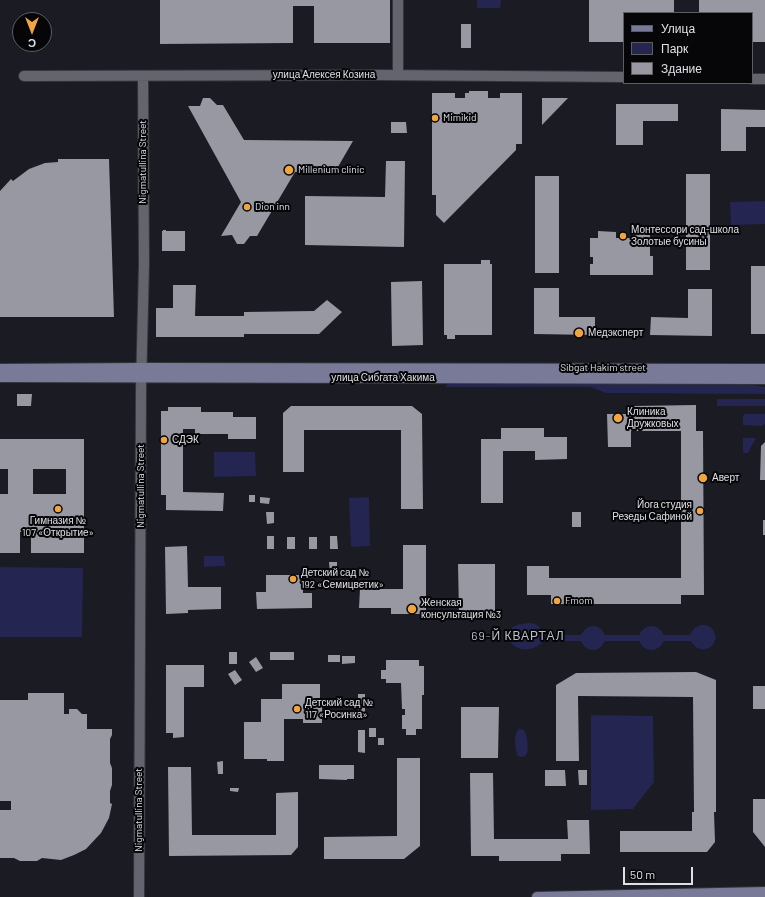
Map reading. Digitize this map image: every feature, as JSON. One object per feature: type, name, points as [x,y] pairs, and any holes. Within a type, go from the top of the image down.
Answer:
[{"type":"main road","name":"улица Сибгата Хакима","points":[[0,369],[141,373],[765,379]]},
{"type":"main road","name":"улица Сибгата Хакима","points":[[0,378],[141,373],[765,369]]},
{"type":"main road","points":[[537,897],[765,892]]},
{"type":"street","points":[[398,0],[398,75]]},
{"type":"street","name":"улица Алексея Козина","points":[[24,76],[398,75],[623,77]]},
{"type":"street","name":"Nigmatullina Street","points":[[139,897],[141,373],[144,264],[143,76]]},
{"type":"street","points":[[753,79],[765,79]]},
{"type":"green space","points":[[477,0],[501,0],[500,8],[477,8]]},
{"type":"green space","points":[[765,201],[765,224],[731,225],[730,202]]},
{"type":"green space","points":[[448,383],[748,384],[765,387],[765,394],[606,393],[590,387],[445,387]]},
{"type":"green space","points":[[717,399],[765,399],[765,406],[717,406]]},
{"type":"green space","points":[[745,414],[765,414],[765,424],[762,426],[743,425],[743,416]]},
{"type":"green space","points":[[743,438],[756,438],[748,453],[743,453]]},
{"type":"green space","points":[[214,452],[255,452],[256,476],[214,477]]},
{"type":"green space","points":[[369,497],[370,546],[351,547],[349,498]]},
{"type":"green space","points":[[204,556],[224,556],[225,566],[204,567]]},
{"type":"green space","points":[[0,567],[83,568],[82,637],[0,637]]},
{"type":"green space","points":[[531,623],[536,624],[542,630],[544,635],[581,635],[587,628],[593,626],[600,628],[605,635],[639,635],[645,628],[652,626],[658,628],[664,635],[690,635],[696,627],[704,625],[712,628],[716,638],[712,646],[706,649],[698,648],[691,641],[664,641],[658,648],[652,650],[645,648],[639,641],[605,641],[600,648],[593,650],[586,648],[581,641],[543,641],[539,645],[530,649],[520,649],[515,647],[509,639],[510,630],[516,626]]},
{"type":"green space","points":[[591,715],[653,716],[654,782],[633,809],[591,810]]},
{"type":"green space","points":[[519,729],[524,730],[526,734],[528,748],[525,756],[522,757],[518,756],[515,746],[515,738]]},
{"type":"building","points":[[160,0],[390,0],[390,43],[314,43],[314,6],[293,6],[293,43],[160,44]]},
{"type":"building","points":[[589,0],[674,0],[674,12],[623,12],[623,42],[589,42]]},
{"type":"building","points":[[699,0],[765,0],[765,42],[753,42],[753,12],[699,12]]},
{"type":"building","points":[[461,24],[471,24],[471,48],[461,48]]},
{"type":"building","points":[[469,91],[488,91],[488,98],[500,98],[500,93],[522,93],[522,144],[516,144],[516,150],[444,223],[436,215],[436,195],[432,195],[432,93],[455,93],[455,98],[465,98],[465,93],[469,93]]},
{"type":"building","points":[[203,98],[210,98],[217,105],[223,105],[244,140],[353,141],[335,172],[295,172],[257,236],[250,236],[244,244],[237,244],[232,235],[221,236],[241,202],[188,106],[200,106]]},
{"type":"building","points":[[542,98],[568,98],[542,125]]},
{"type":"building","points":[[616,104],[678,104],[678,121],[643,121],[643,145],[616,145]]},
{"type":"building","points":[[721,109],[765,110],[765,127],[746,127],[746,151],[721,151]]},
{"type":"building","points":[[391,122],[406,122],[407,133],[391,133]]},
{"type":"building","points":[[58,159],[109,159],[114,317],[0,317],[0,191],[11,179],[13,181],[29,169],[45,163],[58,162]]},
{"type":"building","points":[[386,161],[405,161],[404,247],[305,245],[305,196],[385,197]]},
{"type":"building","points":[[686,174],[710,174],[710,270],[686,270]]},
{"type":"building","points":[[535,176],[559,176],[559,273],[535,273]]},
{"type":"building","points":[[163,230],[185,231],[185,251],[162,251]]},
{"type":"building","points":[[598,231],[616,232],[616,238],[633,238],[633,231],[650,232],[650,256],[653,256],[653,275],[590,275],[590,264],[593,264],[593,257],[590,257],[590,238],[598,238]]},
{"type":"building","points":[[481,260],[490,260],[490,264],[492,264],[492,335],[455,335],[455,339],[447,339],[447,335],[444,335],[444,264],[481,264]]},
{"type":"building","points":[[751,266],[765,266],[765,334],[751,334]]},
{"type":"building","points":[[422,281],[423,345],[392,346],[391,282]]},
{"type":"building","points":[[173,285],[196,285],[195,316],[244,316],[244,312],[314,311],[327,300],[342,312],[319,334],[244,334],[244,337],[156,337],[156,308],[173,308]]},
{"type":"building","points":[[534,288],[559,288],[559,317],[595,317],[595,335],[534,334]]},
{"type":"building","points":[[688,289],[712,289],[712,336],[650,335],[651,317],[688,318]]},
{"type":"building","points":[[17,394],[32,394],[31,406],[17,406]]},
{"type":"building","points":[[696,405],[696,431],[703,431],[704,595],[681,595],[681,604],[551,604],[551,595],[527,595],[527,566],[549,566],[549,578],[681,578],[681,431],[631,431],[631,447],[608,447],[607,414],[634,414],[634,406]]},
{"type":"building","points":[[291,406],[412,406],[422,414],[423,509],[401,509],[401,430],[304,430],[304,472],[283,472],[283,413]]},
{"type":"building","points":[[168,407],[201,407],[201,412],[233,412],[233,417],[256,417],[256,439],[228,439],[228,434],[195,434],[195,429],[183,429],[183,492],[224,493],[223,511],[166,510],[166,495],[161,495],[161,411],[168,411]]},
{"type":"building","points":[[501,428],[544,428],[544,437],[567,437],[567,459],[535,460],[535,451],[503,451],[503,503],[481,503],[481,439],[501,439]]},
{"type":"building","points":[[0,439],[84,439],[84,553],[31,553],[31,532],[20,532],[20,553],[0,553],[0,494],[8,494],[8,469],[0,469]],"holes":[[[33,469],[66,469],[66,494],[33,494]]]},
{"type":"building","points":[[765,442],[765,480],[760,480],[761,446]]},
{"type":"building","points":[[249,495],[255,495],[255,502],[249,502]]},
{"type":"building","points":[[260,497],[270,498],[269,504],[260,503]]},
{"type":"building","points":[[266,512],[274,512],[274,523],[267,524]]},
{"type":"building","points":[[572,512],[581,512],[581,527],[572,527]]},
{"type":"building","points":[[763,520],[765,520],[765,535],[763,535]]},
{"type":"building","points":[[267,536],[274,536],[274,549],[267,549]]},
{"type":"building","points":[[330,536],[337,536],[338,549],[330,549]]},
{"type":"building","points":[[287,537],[295,537],[295,549],[287,549]]},
{"type":"building","points":[[309,537],[317,537],[317,549],[309,549]]},
{"type":"building","points":[[403,545],[426,545],[426,614],[391,614],[391,608],[359,608],[360,589],[403,589]]},
{"type":"building","points":[[187,546],[188,587],[221,587],[221,609],[188,610],[188,613],[166,614],[165,547]]},
{"type":"building","points":[[329,562],[337,562],[337,574],[330,574]]},
{"type":"building","points":[[458,564],[495,564],[495,612],[459,612]]},
{"type":"building","points":[[266,575],[303,575],[303,593],[312,593],[312,608],[257,609],[256,592],[266,592]]},
{"type":"building","points":[[229,652],[237,652],[237,664],[229,664]]},
{"type":"building","points":[[270,652],[294,652],[294,660],[270,660]]},
{"type":"building","points":[[328,655],[340,655],[340,662],[328,662]]},
{"type":"building","points":[[342,656],[355,656],[355,663],[342,664]]},
{"type":"building","points":[[256,657],[263,668],[256,672],[249,662]]},
{"type":"building","points":[[386,660],[419,660],[419,666],[424,666],[422,729],[416,729],[416,735],[406,735],[406,729],[402,729],[402,715],[405,715],[405,709],[402,709],[401,683],[386,683],[386,679],[381,679],[381,670],[386,670]]},
{"type":"building","points":[[166,665],[204,665],[204,687],[184,687],[184,737],[173,738],[173,733],[166,733]]},
{"type":"building","points":[[235,670],[242,680],[235,685],[228,674]]},
{"type":"building","points":[[696,672],[716,680],[715,842],[707,852],[620,852],[620,831],[692,831],[692,812],[694,812],[693,697],[578,696],[579,761],[556,761],[556,685],[576,673]]},
{"type":"building","points":[[282,684],[320,684],[322,723],[303,723],[303,719],[284,719],[284,761],[244,759],[244,722],[261,722],[261,699],[282,699]]},
{"type":"building","points":[[753,686],[765,686],[765,709],[753,709]]},
{"type":"building","points":[[28,693],[64,693],[64,714],[69,714],[69,709],[77,709],[82,714],[87,714],[87,729],[112,729],[110,739],[112,785],[110,791],[110,803],[112,804],[109,818],[101,833],[86,849],[61,860],[42,858],[37,861],[20,861],[14,858],[0,858],[0,810],[11,810],[11,801],[0,801],[0,700],[28,700]]},
{"type":"building","points":[[358,694],[365,694],[365,718],[358,718]]},
{"type":"building","points":[[461,707],[499,707],[498,758],[461,758]]},
{"type":"building","points":[[369,728],[376,728],[376,737],[369,737]]},
{"type":"building","points":[[358,730],[365,730],[365,753],[358,752]]},
{"type":"building","points":[[378,738],[384,738],[384,745],[378,745]]},
{"type":"building","points":[[397,758],[420,758],[420,846],[404,859],[324,859],[324,837],[397,836]]},
{"type":"building","points":[[223,761],[223,774],[218,774],[217,762]]},
{"type":"building","points":[[319,765],[354,765],[354,779],[319,779]]},
{"type":"building","points":[[168,767],[191,767],[192,835],[276,835],[276,793],[298,792],[298,847],[291,855],[169,856]]},
{"type":"building","points":[[545,770],[565,770],[566,786],[545,786]]},
{"type":"building","points":[[578,770],[587,770],[587,785],[579,785]]},
{"type":"building","points":[[470,773],[493,773],[494,839],[568,839],[567,820],[589,820],[590,854],[561,854],[561,861],[499,861],[499,856],[471,856]]},
{"type":"building","points":[[230,788],[239,788],[238,792],[230,791]]},
{"type":"building","points":[[753,799],[765,799],[765,847],[753,832]]},
{"type":"place","name":"Mimikid","points":[[435,118]]},
{"type":"place","name":"Millenium clinic","points":[[289,170]]},
{"type":"place","name":"Dion inn","points":[[247,207]]},
{"type":"place","name":"Монтессори сад-школа Золотые бусины","points":[[623,236]]},
{"type":"place","name":"Медэксперт","points":[[579,333]]},
{"type":"place","name":"Клиника Дружковых","points":[[618,418]]},
{"type":"place","name":"СДЭК","points":[[164,440]]},
{"type":"place","name":"Аверт","points":[[703,478]]},
{"type":"place","name":"Гимназия № 107 «Открытие»","points":[[58,509]]},
{"type":"place","name":"Йога студия Резеды Сафиной","points":[[700,511]]},
{"type":"place","name":"Детский сад № 192 «Семицветик»","points":[[293,579]]},
{"type":"place","name":"Fmom","points":[[557,601]]},
{"type":"place","name":"Женская консультация №3","points":[[412,609]]},
{"type":"place","name":"Детский сад № 117 «Росинка»","points":[[297,709]]},
{"type":"district","name":"69-Й КВАРТАЛ","points":[[518,636]]}]
